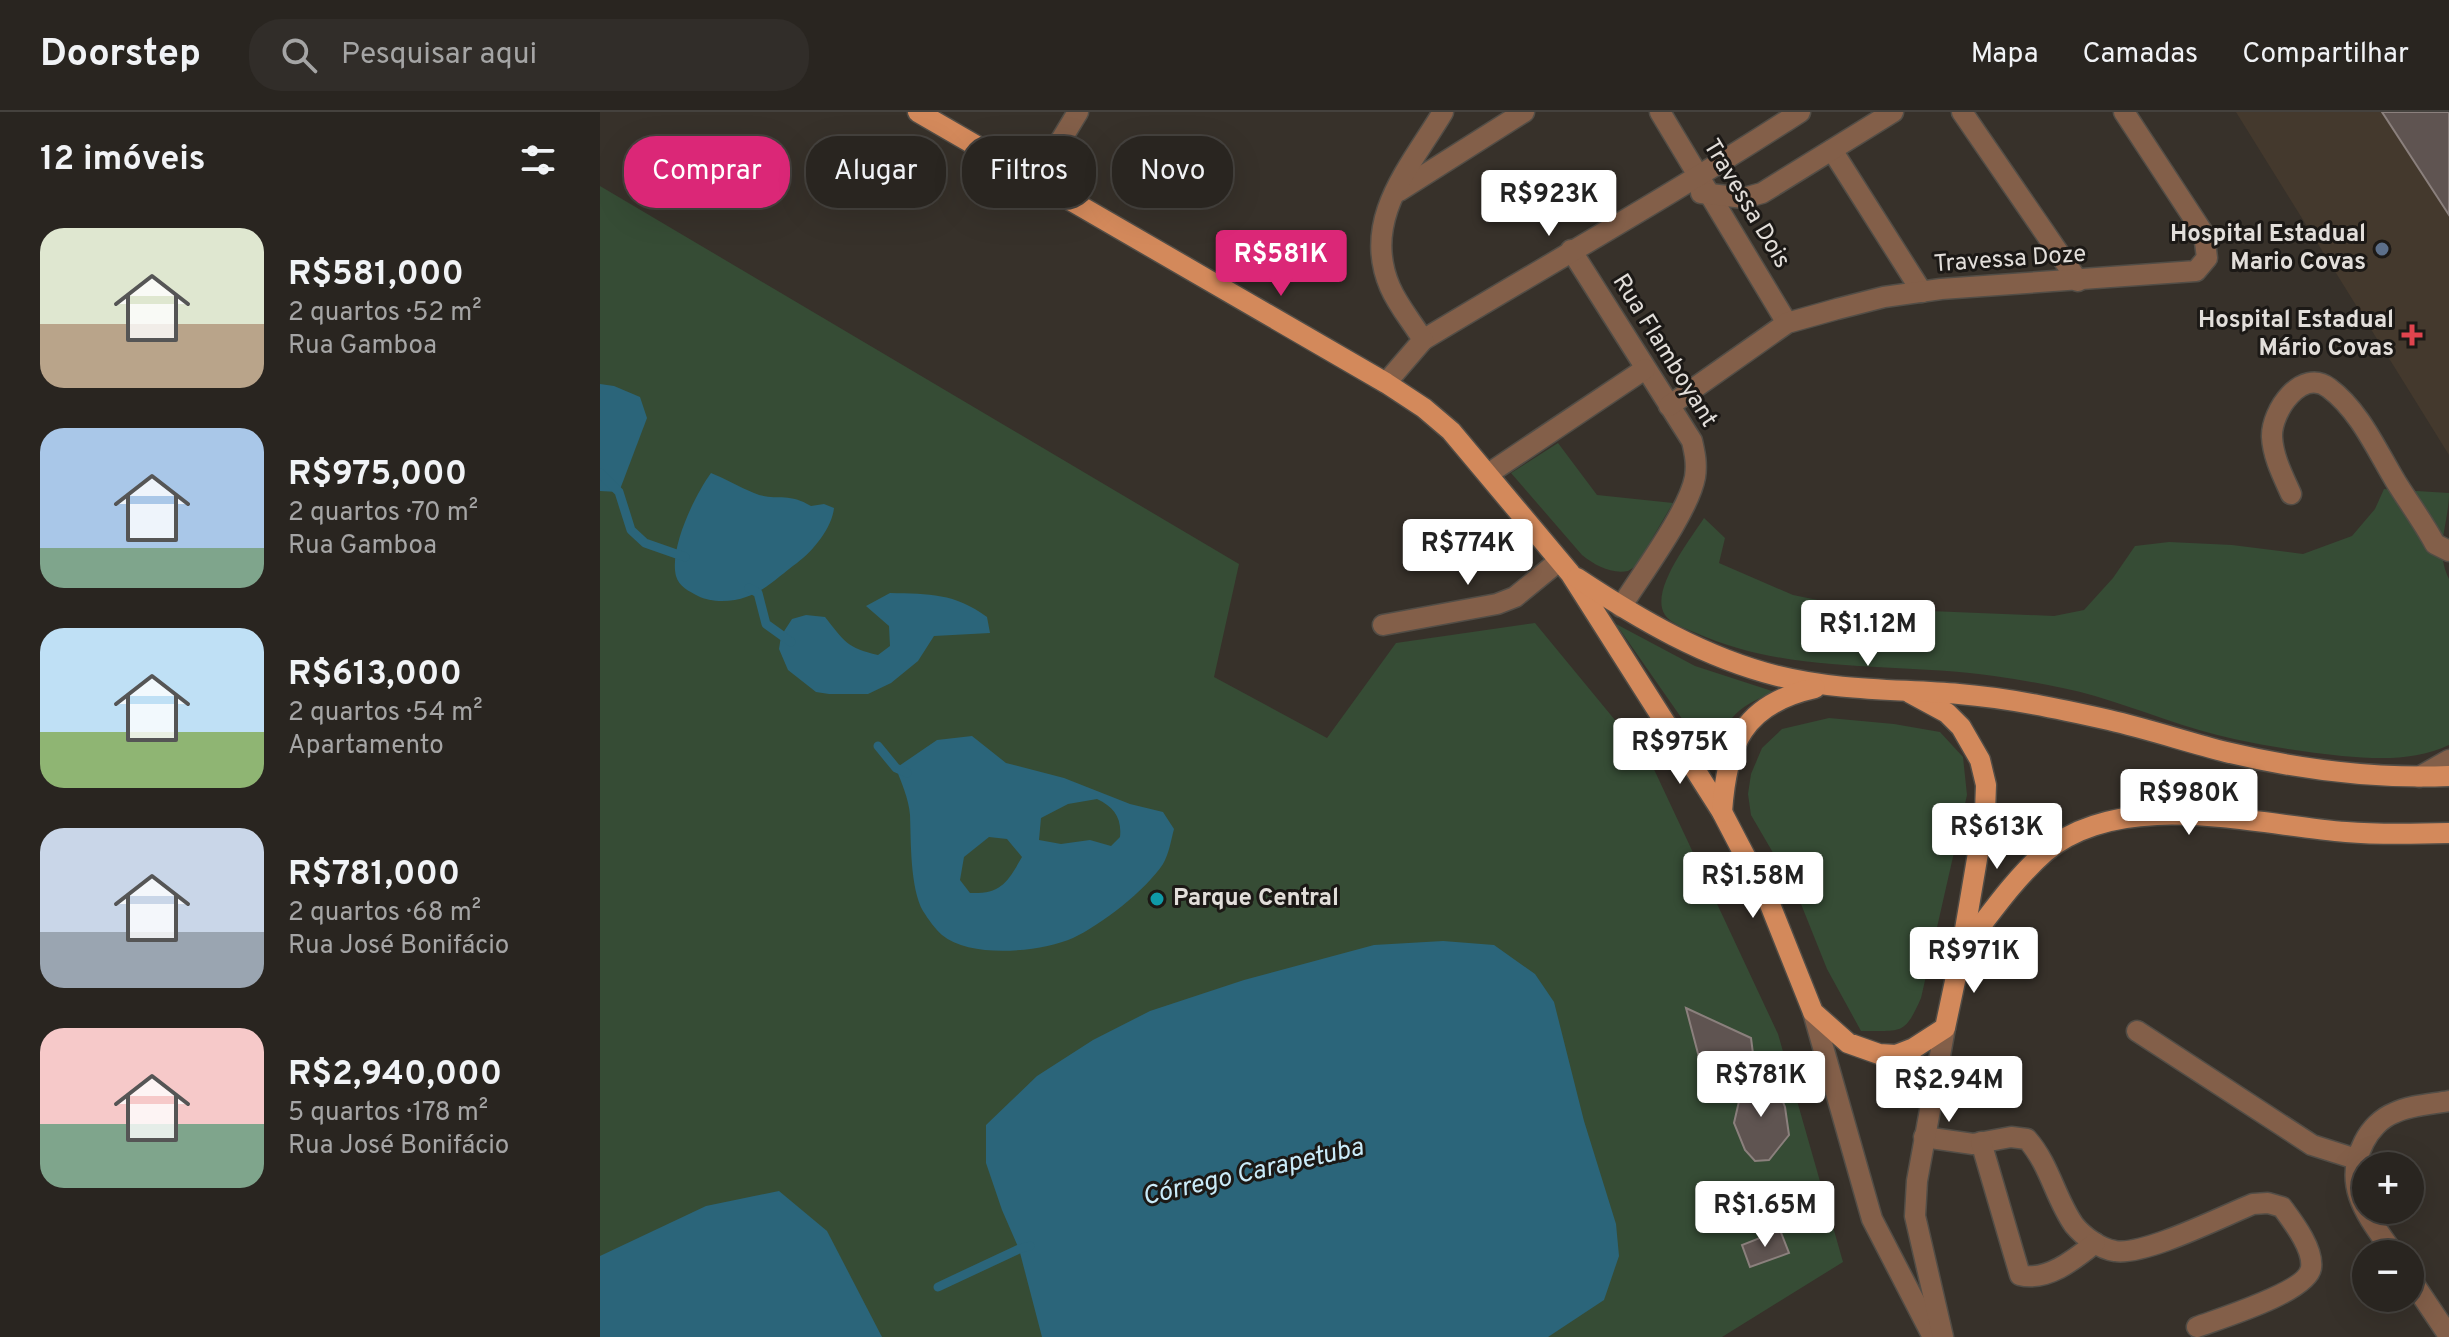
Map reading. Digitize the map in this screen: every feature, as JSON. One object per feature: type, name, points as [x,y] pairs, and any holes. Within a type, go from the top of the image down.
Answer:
[{"type":"main road","points":[[918,112],[962,138]]},
{"type":"main road","points":[[1083,208],[1386,383],[1424,408],[1451,431],[1565,567],[1722,812],[1769,902],[1813,1012],[1848,1043],[1879,1054],[1896,1055],[1914,1048],[1945,1028],[1985,812],[1986,785],[1980,760],[1961,727],[1947,713],[1910,693]]},
{"type":"main road","points":[[1565,567],[1659,630],[1733,662],[1776,676],[1822,686],[1959,694],[2010,701],[2109,720],[2227,752],[2317,768],[2419,777],[2449,776]]},
{"type":"main road","points":[[1722,812],[1725,773],[1737,740],[1758,713],[1788,694],[1822,686]]},
{"type":"main road","points":[[1961,953],[2010,888],[2047,851],[2084,830],[2128,818],[2169,814],[2217,816],[2346,832],[2407,835],[2449,833]]},
{"type":"street","points":[[1063,136],[1078,112]]},
{"type":"street","points":[[1423,340],[1390,288],[1381,254],[1380,228],[1393,195],[1443,112]]},
{"type":"street","points":[[1393,195],[1524,112]]},
{"type":"street","name":"Travessa Dois","points":[[1660,112],[1787,323]]},
{"type":"street","points":[[1704,186],[1800,112]]},
{"type":"street","points":[[1386,383],[1423,340],[1680,188],[1704,186],[1744,198],[1762,193],[1893,112]]},
{"type":"street","points":[[1962,112],[2078,281]]},
{"type":"street","name":"Travessa Doze","points":[[1669,406],[1787,323],[1884,297],[2196,271],[2207,258],[2204,234],[2124,112]]},
{"type":"street","points":[[1832,150],[1922,292]]},
{"type":"street","name":"Rua Flamboyant","points":[[1571,250],[1692,441],[1697,461],[1695,481],[1683,509],[1621,607]]},
{"type":"street","points":[[1488,474],[1645,369]]},
{"type":"street","points":[[2291,494],[2277,462],[2272,433],[2276,414],[2303,384],[2316,382],[2336,393],[2360,421],[2435,544],[2449,551]]},
{"type":"street","points":[[1383,625],[1497,604],[1515,597],[1565,567]]},
{"type":"street","points":[[2419,777],[2449,760]]},
{"type":"street","points":[[1813,1012],[1872,1219],[1933,1337]]},
{"type":"street","points":[[1943,1337],[1915,1216],[1924,1137],[1945,1028]]},
{"type":"street","points":[[2137,1031],[2312,1145],[2352,1158]]},
{"type":"street","points":[[2359,1152],[2377,1124],[2395,1112],[2449,1101]]},
{"type":"street","points":[[1924,1137],[1964,1143],[2011,1137],[2027,1139],[2040,1153],[2075,1225],[2095,1243],[2115,1251],[2138,1250],[2253,1204],[2268,1203],[2282,1207],[2309,1252],[2312,1266],[2307,1279],[2292,1290],[2197,1327]]},
{"type":"street","points":[[1981,1142],[2020,1275],[2027,1277],[2062,1268],[2095,1243]]},
{"type":"street","points":[[2424,1299],[2449,1336]]},
{"type":"street","points":[[2435,1315],[2441,1337]]},
{"type":"shaded area","name":"Hospital Estadual Mário Covas","points":[[2236,112],[2449,112],[2449,455],[2300,215]]},
{"type":"green space","name":"Parque Central","points":[[600,186],[624,200],[624,208],[637,208],[1239,564],[1214,677],[1327,738],[1396,643],[1535,623],[1652,765],[1778,1034],[1843,1262],[1722,1337],[600,1337]]},
{"type":"green space","points":[[1558,443],[1597,495],[1673,503],[1636,566],[1628,571],[1604,568],[1582,555],[1511,473]]},
{"type":"green space","points":[[2384,489],[2449,493],[2442,547],[2449,579],[2449,745],[2423,754],[2383,758],[2288,749],[2199,730],[2058,687],[1957,672],[1843,665],[1768,655],[1732,646],[1679,626],[1665,615],[1662,605],[1662,593],[1673,566],[1704,518],[1725,538],[1719,563],[1793,595],[1857,608],[2054,616],[2084,610],[2113,578],[2135,546],[2169,542],[2232,545],[2303,554],[2352,536],[2375,509]]},
{"type":"green space","points":[[1616,624],[1695,666],[1775,692],[1749,704],[1731,719],[1721,740],[1717,769]]},
{"type":"green space","points":[[1829,718],[1940,732],[1963,757],[1967,795],[1921,998],[1910,1019],[1900,1029],[1861,1031],[1827,969],[1797,894],[1751,815],[1748,794],[1751,774],[1762,748],[1782,729]]},
{"type":"water","points":[[600,384],[614,386],[640,397],[647,418],[619,492],[600,491]]},
{"type":"water","points":[[711,473],[761,496],[788,498],[811,506],[824,504],[834,508],[826,531],[803,558],[773,582],[735,600],[703,598],[685,588],[676,576],[676,551],[680,537],[691,508]]},
{"type":"water","points":[[890,593],[930,595],[964,603],[987,617],[990,633],[934,636],[918,661],[891,683],[868,694],[816,692],[788,670],[779,649],[781,636],[792,619],[806,615],[825,617],[842,638],[859,649],[878,655],[890,646],[889,626],[866,606]]},
{"type":"water","points":[[972,736],[1006,763],[1064,778],[1130,804],[1163,812],[1174,829],[1163,864],[1146,885],[1122,906],[1073,938],[1043,947],[1006,951],[970,948],[955,943],[937,930],[919,901],[912,864],[909,809],[896,768],[937,740]],"holes":[[[1097,799],[1108,806],[1118,819],[1120,837],[1111,846],[1090,840],[1061,844],[1039,840],[1041,818],[1068,804]],[[989,837],[1007,839],[1022,857],[1002,885],[989,891],[970,893],[960,880],[964,857]]]},
{"type":"water","points":[[1443,941],[1494,945],[1535,974],[1554,1002],[1584,1121],[1616,1224],[1619,1256],[1604,1300],[1548,1337],[1042,1337],[1019,1249],[986,1163],[986,1125],[1037,1076],[1093,1040],[1150,1011],[1244,980],[1374,945]]},
{"type":"water","points":[[779,1191],[827,1231],[882,1337],[600,1337],[600,1256],[706,1206]]},
{"type":"building","points":[[2382,112],[2449,112],[2449,215]]},
{"type":"building","points":[[1686,1008],[1751,1038],[1756,1077],[1701,1065]]},
{"type":"building","points":[[1760,1077],[1772,1081],[1779,1092],[1785,1107],[1789,1135],[1769,1160],[1755,1161],[1745,1150],[1734,1123],[1743,1084]]},
{"type":"building","points":[[1780,1230],[1789,1253],[1750,1267],[1742,1245]]},
{"type":"waterway","points":[[600,473],[619,492],[631,530],[645,543],[685,557]]},
{"type":"waterway","points":[[749,588],[758,593],[766,624],[791,642]]},
{"type":"waterway","points":[[878,746],[896,768],[907,773]]},
{"type":"waterway","name":"Córrego Carapetuba","points":[[938,1287],[1030,1246]]},
{"type":"place","name":"Hospital Estadual Mario Covas","points":[[2382,249]]},
{"type":"place","name":"Hospital Estadual Mário Covas","points":[[2412,335]]},
{"type":"place","name":"Parque Central","points":[[1157,899]]}]
